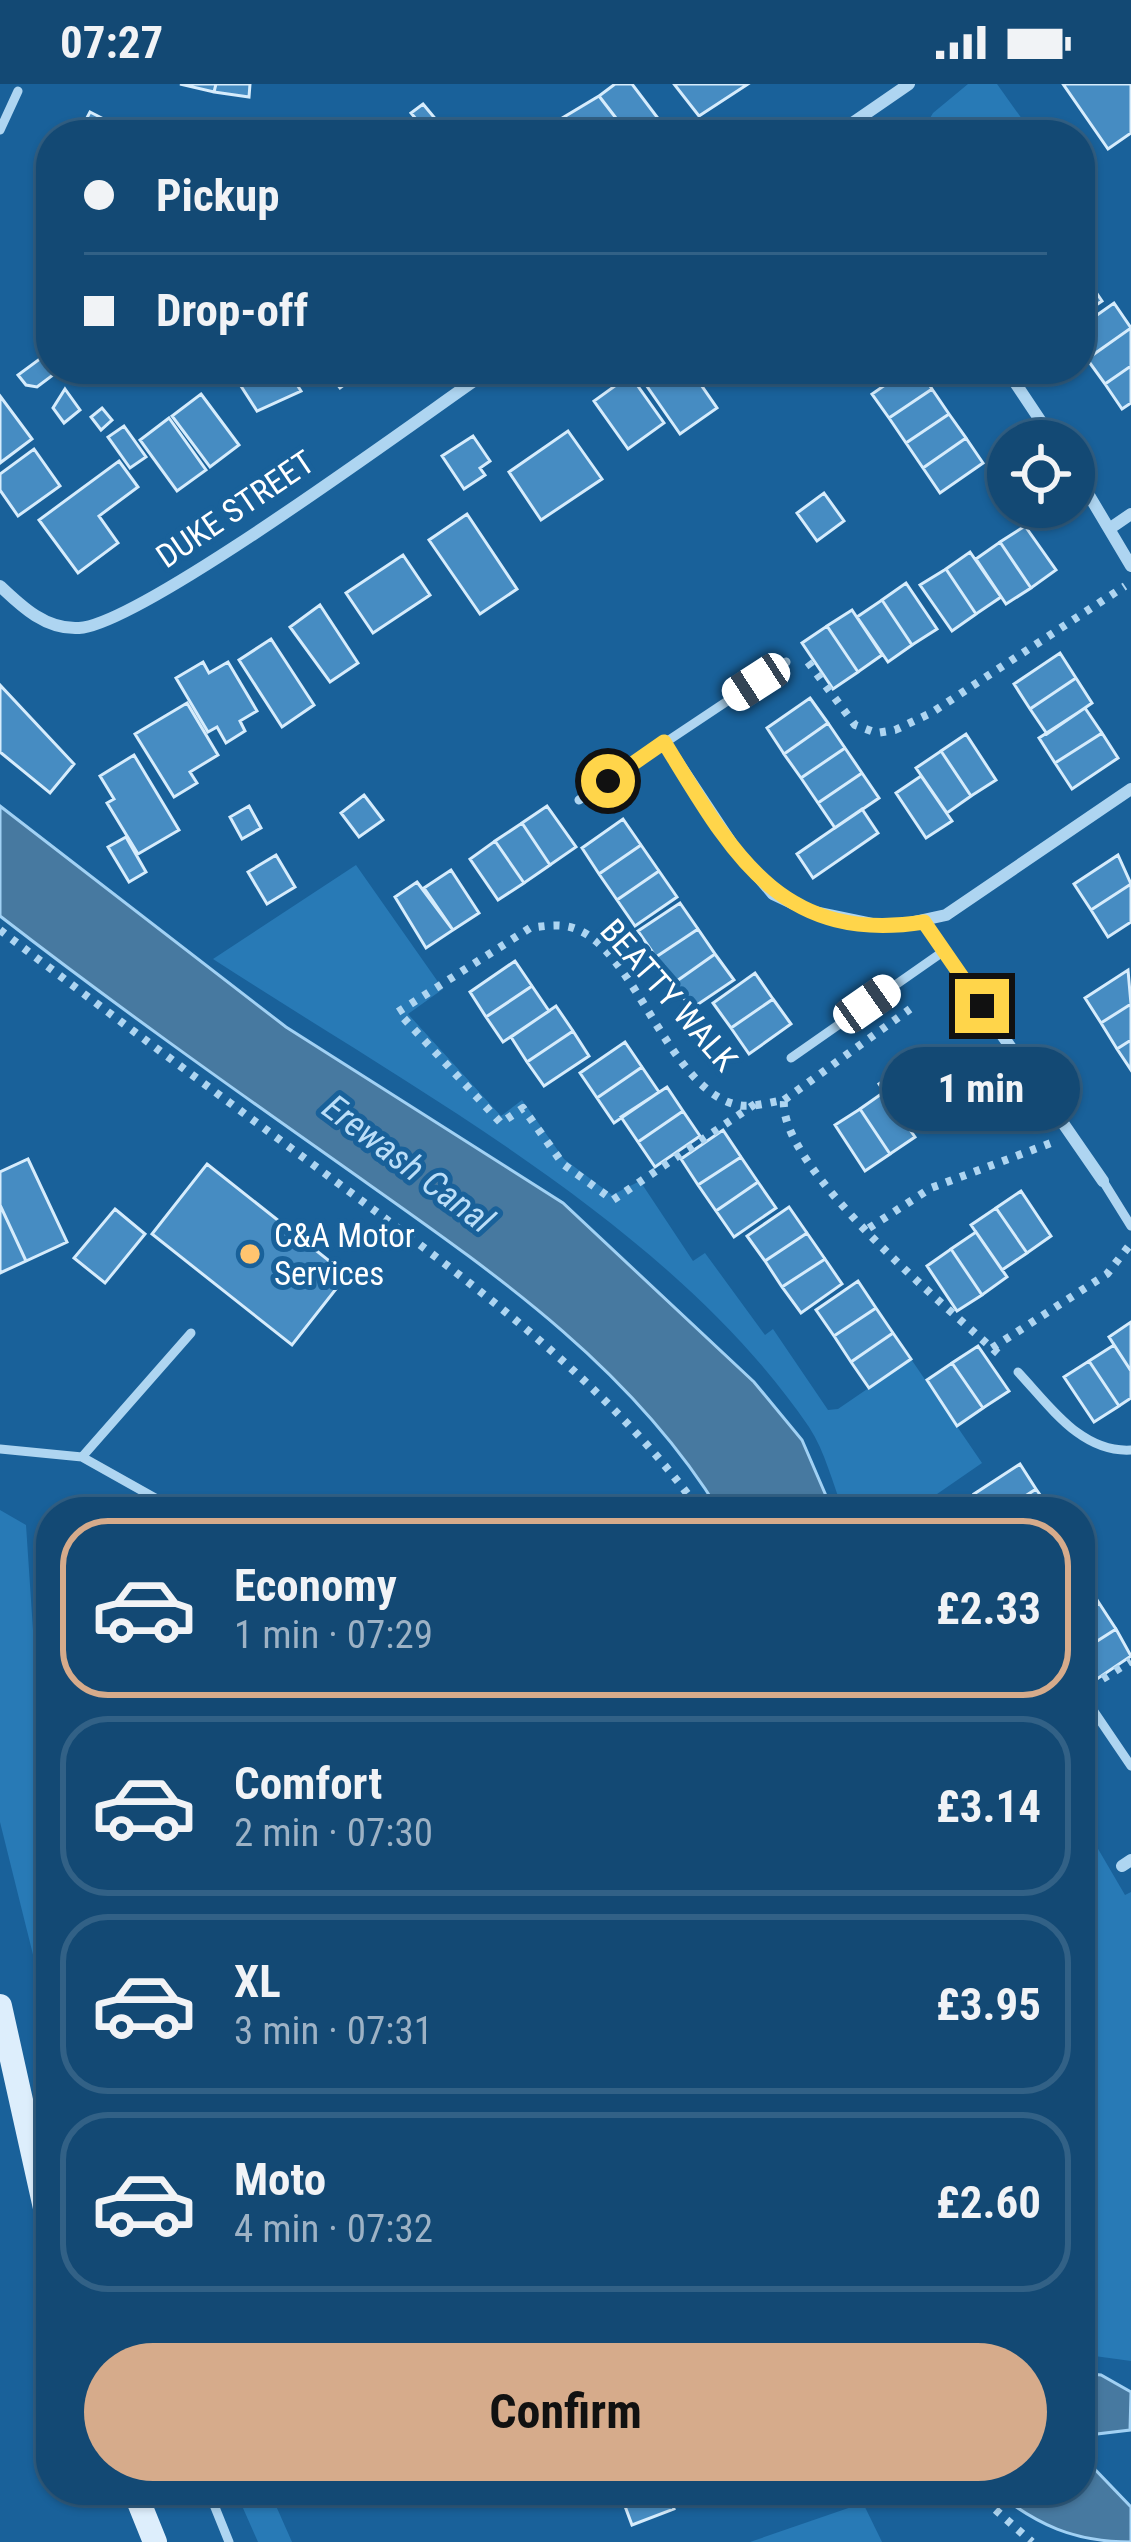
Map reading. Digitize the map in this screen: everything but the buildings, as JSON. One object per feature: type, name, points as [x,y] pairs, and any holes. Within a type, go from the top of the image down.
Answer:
[{"type":"street","points":[[860,120],[910,84]]},
{"type":"street","name":"DUKE STREET","points":[[0,586],[58,626],[98,625],[208,561],[469,384]]},
{"type":"street","points":[[1016,384],[1040,420]]},
{"type":"street","points":[[1095,501],[1131,566]]},
{"type":"street","points":[[1112,526],[1131,514]]},
{"type":"street","points":[[664,742],[738,854],[773,894],[839,919],[900,926],[924,922],[974,898],[1131,789]]},
{"type":"street","points":[[924,922],[1102,1181]]},
{"type":"street","points":[[0,2006],[36,2170]]},
{"type":"street","points":[[140,2505],[155,2542]]},
{"type":"lane","points":[[0,130],[18,91]]},
{"type":"lane","points":[[579,800],[786,662]]},
{"type":"lane","points":[[790,1058],[944,950]]},
{"type":"lane","points":[[1102,1181],[1131,1226]]},
{"type":"lane","points":[[82,1457],[190,1333]]},
{"type":"lane","points":[[1018,1372],[1096,1447],[1131,1450]]},
{"type":"lane","points":[[0,1449],[82,1457],[153,1497]]},
{"type":"lane","points":[[1095,1713],[1131,1766]]},
{"type":"lane","points":[[20,2101],[36,2122]]},
{"type":"lane","points":[[214,2505],[230,2542]]},
{"type":"path","points":[[786,662],[801,651],[845,716],[867,731],[914,724],[1131,582]]},
{"type":"path","name":"BEATTY WALK","points":[[755,1104],[621,1198],[607,1198],[563,1164],[523,1108],[501,1123],[398,1012],[530,928],[572,927],[603,950],[696,1076],[731,1102],[784,1100]]},
{"type":"path","points":[[0,930],[433,1255],[579,1372],[649,1442],[690,1497]]},
{"type":"path","points":[[960,974],[784,1100],[785,1126],[809,1170],[931,1296],[1018,1372]]},
{"type":"path","points":[[868,1228],[931,1188],[998,1159],[1072,1137]]},
{"type":"path","points":[[992,1348],[1107,1274],[1131,1243]]},
{"type":"path","points":[[990,2505],[1032,2542]]},
{"type":"shaded area","points":[[968,84],[997,84],[1023,120],[929,120]]},
{"type":"shaded area","points":[[356,865],[443,989],[408,1014],[501,1116],[522,1100],[564,1159],[612,1195],[640,1181],[693,1261],[705,1253],[765,1335],[773,1329],[828,1410],[838,1409],[911,1359],[982,1463],[933,1497],[839,1497],[809,1427],[752,1355],[686,1288],[613,1225],[454,1112],[213,959]]},
{"type":"shaded area","points":[[0,1510],[26,1525],[36,1675],[36,1967],[0,1822]]},
{"type":"shaded area","points":[[1095,1844],[1125,1895],[1131,1892],[1131,2361],[1095,2356]]},
{"type":"shaded area","points":[[242,2505],[276,2505],[292,2542],[258,2542]]},
{"type":"shaded area","points":[[864,2505],[882,2542],[750,2542]]},
{"type":"water","name":"Erewash Canal","points":[[0,806],[286,1027],[563,1203],[754,1382],[802,1440],[827,1497],[710,1497],[642,1408],[597,1362],[498,1278],[0,916]]},
{"type":"water","points":[[1095,2374],[1131,2392],[1130,2430],[1095,2434]]},
{"type":"water","points":[[1095,2469],[1131,2507],[1131,2542],[1074,2535],[1014,2505],[1095,2505]]},
{"type":"place","name":"C&A Motor Services","points":[[250,1254]]},
{"type":"route","points":[[608,781],[664,742],[738,854],[773,894],[839,919],[900,926],[924,922],[982,1006]]}]
